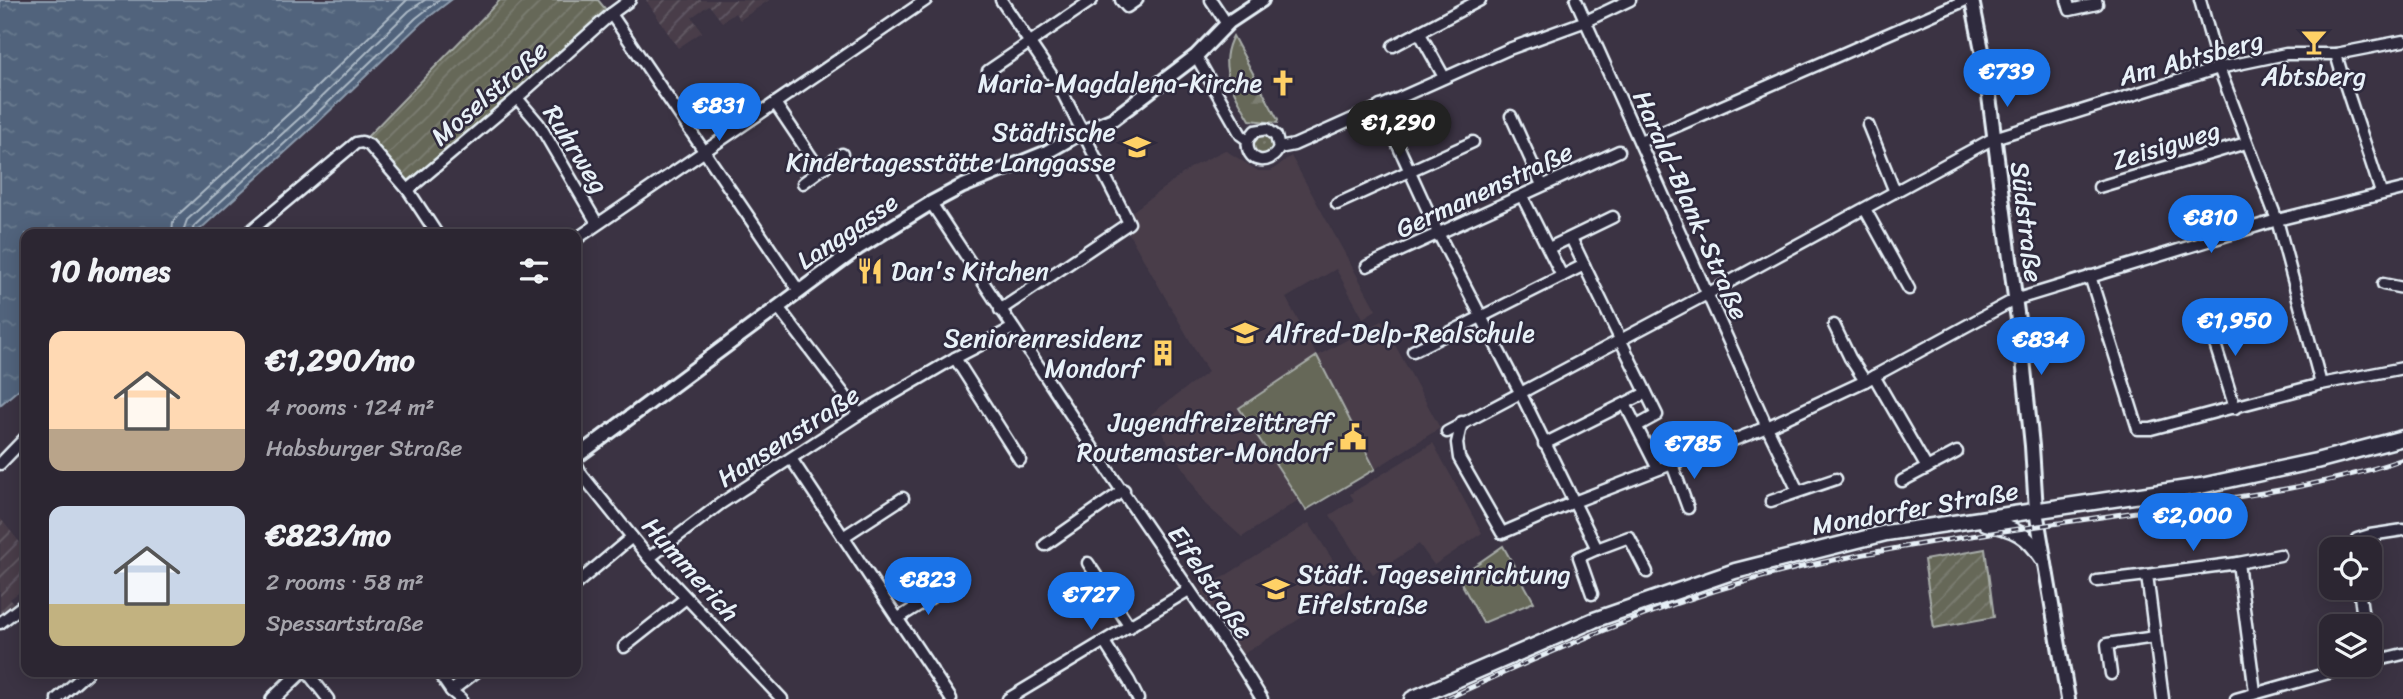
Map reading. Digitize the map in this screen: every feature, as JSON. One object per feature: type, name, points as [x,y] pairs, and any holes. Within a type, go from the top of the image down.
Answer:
[{"type":"main road","name":"Mondorfer Straße","points":[[1412,699],[1594,620],[1735,571],[1886,533],[2242,478],[2403,438]]},
{"type":"main road","points":[[1975,520],[2003,526],[2019,533],[2032,541],[2043,559]]},
{"type":"street","name":"Moselstraße","points":[[408,190],[630,0]]},
{"type":"street","points":[[581,235],[926,0]]},
{"type":"street","points":[[1000,310],[1129,223],[1059,86],[1001,0]]},
{"type":"street","points":[[988,71],[1092,0]]},
{"type":"street","points":[[1121,0],[1127,7],[1137,0]]},
{"type":"street","points":[[1211,0],[1227,24]]},
{"type":"street","name":"Langgasse","points":[[581,453],[858,248],[961,187],[1047,152],[1082,132],[1113,119],[1196,55],[1227,24],[1262,0]]},
{"type":"street","points":[[1393,46],[1480,0]]},
{"type":"street","name":"Harald-Blank-Straße","points":[[1576,0],[1798,491]]},
{"type":"street","points":[[1279,148],[1276,136],[1267,129],[1255,131],[1248,140],[1248,152],[1258,160],[1271,159],[1279,148],[1294,145],[1444,77],[1509,49],[1586,21],[1630,0]]},
{"type":"street","points":[[1640,142],[1966,0]]},
{"type":"street","name":"Südstraße","points":[[1972,0],[1985,65],[2031,433],[2036,511],[2068,699]]},
{"type":"street","points":[[2067,0],[2070,10],[2097,4],[2096,0]]},
{"type":"street","points":[[2200,0],[2219,68],[2277,220],[2321,384]]},
{"type":"street","points":[[611,14],[799,291]]},
{"type":"street","points":[[1419,32],[1444,77]]},
{"type":"street","name":"Am Abtsberg","points":[[1447,432],[1994,138],[2219,68],[2286,54],[2336,54],[2403,41]]},
{"type":"street","points":[[2336,54],[2348,100],[2362,133],[2381,194]]},
{"type":"street","points":[[1196,55],[1241,135],[1248,140]]},
{"type":"street","name":"Ruhrweg","points":[[517,98],[539,124],[597,223]]},
{"type":"street","points":[[775,103],[820,170]]},
{"type":"street","points":[[1380,106],[1439,234],[1598,549]]},
{"type":"street","points":[[1511,116],[1542,186]]},
{"type":"street","points":[[1867,125],[1895,192]]},
{"type":"street","points":[[253,229],[356,143],[362,142],[369,145],[408,190],[434,229]]},
{"type":"street","points":[[1337,204],[1473,142]]},
{"type":"street","name":"Zeisigweg","points":[[2099,187],[2246,143]]},
{"type":"street","name":"Germanenstraße","points":[[1367,266],[1619,151]]},
{"type":"street","points":[[803,183],[842,154]]},
{"type":"street","points":[[1462,422],[1457,443],[1459,458],[1502,533],[1767,427],[1870,378],[2014,300],[2277,220],[2403,189]]},
{"type":"street","points":[[1522,196],[1562,276]]},
{"type":"street","name":"Eifelstraße","points":[[930,203],[1262,699]]},
{"type":"street","points":[[1865,209],[1909,289]]},
{"type":"street","points":[[1549,248],[1614,217]]},
{"type":"street","points":[[1571,238],[1657,415],[1637,426]]},
{"type":"street","points":[[1413,351],[1584,265]]},
{"type":"street","points":[[2090,276],[2138,429],[2151,429],[2321,384],[2403,368]]},
{"type":"street","points":[[2384,284],[2403,288]]},
{"type":"street","points":[[778,307],[859,414]]},
{"type":"street","points":[[1834,325],[1850,358],[1870,378],[1927,468]]},
{"type":"street","name":"Hansenstraße","points":[[649,558],[720,504],[792,460],[859,414],[1013,328]]},
{"type":"street","points":[[2203,336],[2214,341],[2235,408]]},
{"type":"street","points":[[955,358],[1020,460]]},
{"type":"street","points":[[1544,444],[1646,393]]},
{"type":"street","points":[[1625,404],[1658,469]]},
{"type":"street","points":[[0,464],[21,442]]},
{"type":"street","points":[[1902,481],[1957,452]]},
{"type":"street","points":[[792,460],[951,699]]},
{"type":"street","points":[[1672,464],[1688,508]]},
{"type":"street","name":"Hummerich","points":[[581,473],[649,558],[782,699]]},
{"type":"street","points":[[1771,501],[1836,479]]},
{"type":"street","points":[[1045,545],[1124,490]]},
{"type":"street","points":[[843,537],[904,498]]},
{"type":"street","points":[[2362,537],[2403,530]]},
{"type":"street","points":[[581,580],[632,537]]},
{"type":"street","points":[[1592,594],[1579,557],[1598,549],[1629,537],[1647,572]]},
{"type":"street","points":[[2097,581],[2280,555]]},
{"type":"street","points":[[2238,562],[2255,692]]},
{"type":"street","points":[[1088,564],[1130,627]]},
{"type":"street","points":[[2147,575],[2163,699]]},
{"type":"street","points":[[897,619],[943,590]]},
{"type":"street","points":[[1008,699],[1189,590]]},
{"type":"street","points":[[624,647],[686,598]]},
{"type":"street","points":[[0,623],[21,607]]},
{"type":"street","points":[[2111,674],[2107,644],[2155,638]]},
{"type":"street","points":[[1104,642],[1138,699]]},
{"type":"street","points":[[2382,659],[2403,654]]},
{"type":"street","points":[[2236,699],[2319,675]]},
{"type":"street","points":[[57,699],[82,677]]},
{"type":"street","points":[[273,699],[296,677]]},
{"type":"street","points":[[311,677],[328,699]]},
{"type":"street","points":[[442,677],[461,699]]},
{"type":"street","points":[[452,691],[470,677]]},
{"type":"shaded area","points":[[646,0],[769,0],[740,20],[735,13],[722,22],[709,5],[692,17],[702,32],[678,48]]},
{"type":"shaded area","name":"Alfred-Delp-Realschule","points":[[1225,150],[1258,171],[1271,171],[1291,156],[1376,310],[1363,318],[1336,269],[1286,298],[1317,356],[1382,321],[1440,428],[1375,469],[1317,357],[1239,408],[1300,499],[1242,537],[1205,504],[1151,414],[1208,372],[1121,220],[1193,166]]},
{"type":"shaded area","points":[[1433,443],[1482,533],[1434,565],[1419,544],[1373,574],[1369,568],[1366,570],[1330,515],[1354,500],[1350,494]]},
{"type":"shaded area","points":[[0,518],[21,544],[21,591],[10,599],[16,606],[0,618]]},
{"type":"shaded area","name":"Städt. Tageseinrichtung Eifelstraße","points":[[1309,523],[1350,587],[1242,655],[1201,591]]},
{"type":"green space","points":[[500,0],[598,0],[612,17],[514,99],[405,183],[365,139]]},
{"type":"green space","points":[[1233,36],[1278,120],[1277,123],[1250,120],[1238,100],[1229,80],[1226,58]]},
{"type":"green space","points":[[1263,134],[1271,137],[1274,145],[1271,153],[1263,156],[1255,153],[1252,145],[1255,137]]},
{"type":"green space","points":[[1317,356],[1375,469],[1306,510],[1239,408]]},
{"type":"green space","points":[[1503,546],[1534,602],[1483,623],[1458,577]]},
{"type":"green space","points":[[1985,549],[1994,617],[1934,628],[1924,560]]},
{"type":"water","points":[[0,0],[451,0],[421,23],[314,126],[201,229],[21,229],[21,387],[0,405]]},
{"type":"railway","points":[[1446,699],[1636,618],[1783,571],[1916,545],[2285,489],[2345,476],[2403,459]]},
{"type":"place","name":"Abtsberg","points":[[2314,42]]},
{"type":"place","name":"Maria-Magdalena-Kirche","points":[[1283,83]]},
{"type":"place","name":"Städtische Kindertagesstätte Langgasse","points":[[1137,147]]},
{"type":"place","name":"Dan's Kitchen","points":[[870,271]]},
{"type":"place","name":"Alfred-Delp-Realschule","points":[[1245,333]]},
{"type":"place","name":"Seniorenresidenz Mondorf","points":[[1163,353]]},
{"type":"place","name":"Jugendfreizeittreff Routemaster-Mondorf","points":[[1353,437]]},
{"type":"place","name":"Städt. Tageseinrichtung Eifelstraße","points":[[1276,589]]}]
